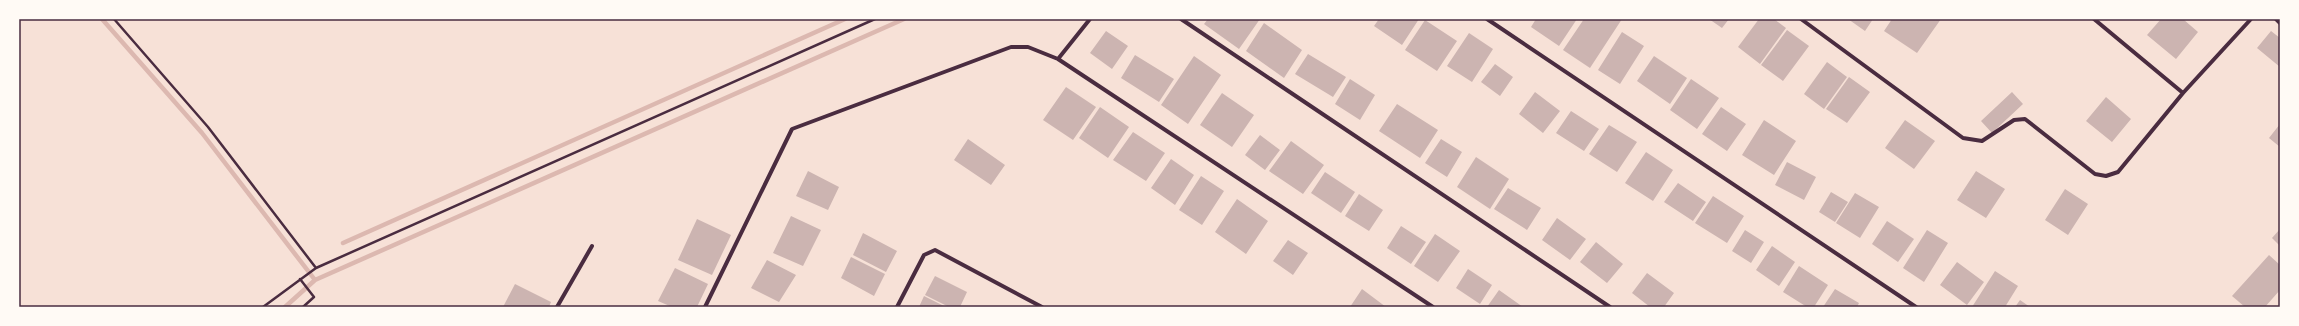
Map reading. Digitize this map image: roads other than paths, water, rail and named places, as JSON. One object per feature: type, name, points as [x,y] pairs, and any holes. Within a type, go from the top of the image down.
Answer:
[{"type":"street","points":[[1058,59],[1090,19]]},
{"type":"street","points":[[1181,19],[1610,307]]},
{"type":"street","points":[[1487,19],[1916,307]]},
{"type":"street","points":[[1801,19],[1963,138],[1982,141],[2014,120],[2025,119],[2095,174],[2106,176],[2118,172],[2183,93],[2251,19]]},
{"type":"street","points":[[2094,19],[2183,93]]},
{"type":"street","points":[[2276,19],[2280,23]]},
{"type":"street","points":[[705,307],[792,129],[1011,47],[1028,47],[1058,59],[1433,307]]},
{"type":"street","points":[[557,307],[592,246]]},
{"type":"street","points":[[897,307],[924,255],[935,250],[1042,307]]},
{"type":"waterway","points":[[102,19],[202,133],[315,280]]},
{"type":"waterway","points":[[343,243],[845,19]]},
{"type":"waterway","points":[[285,307],[315,280],[904,19]]}]
